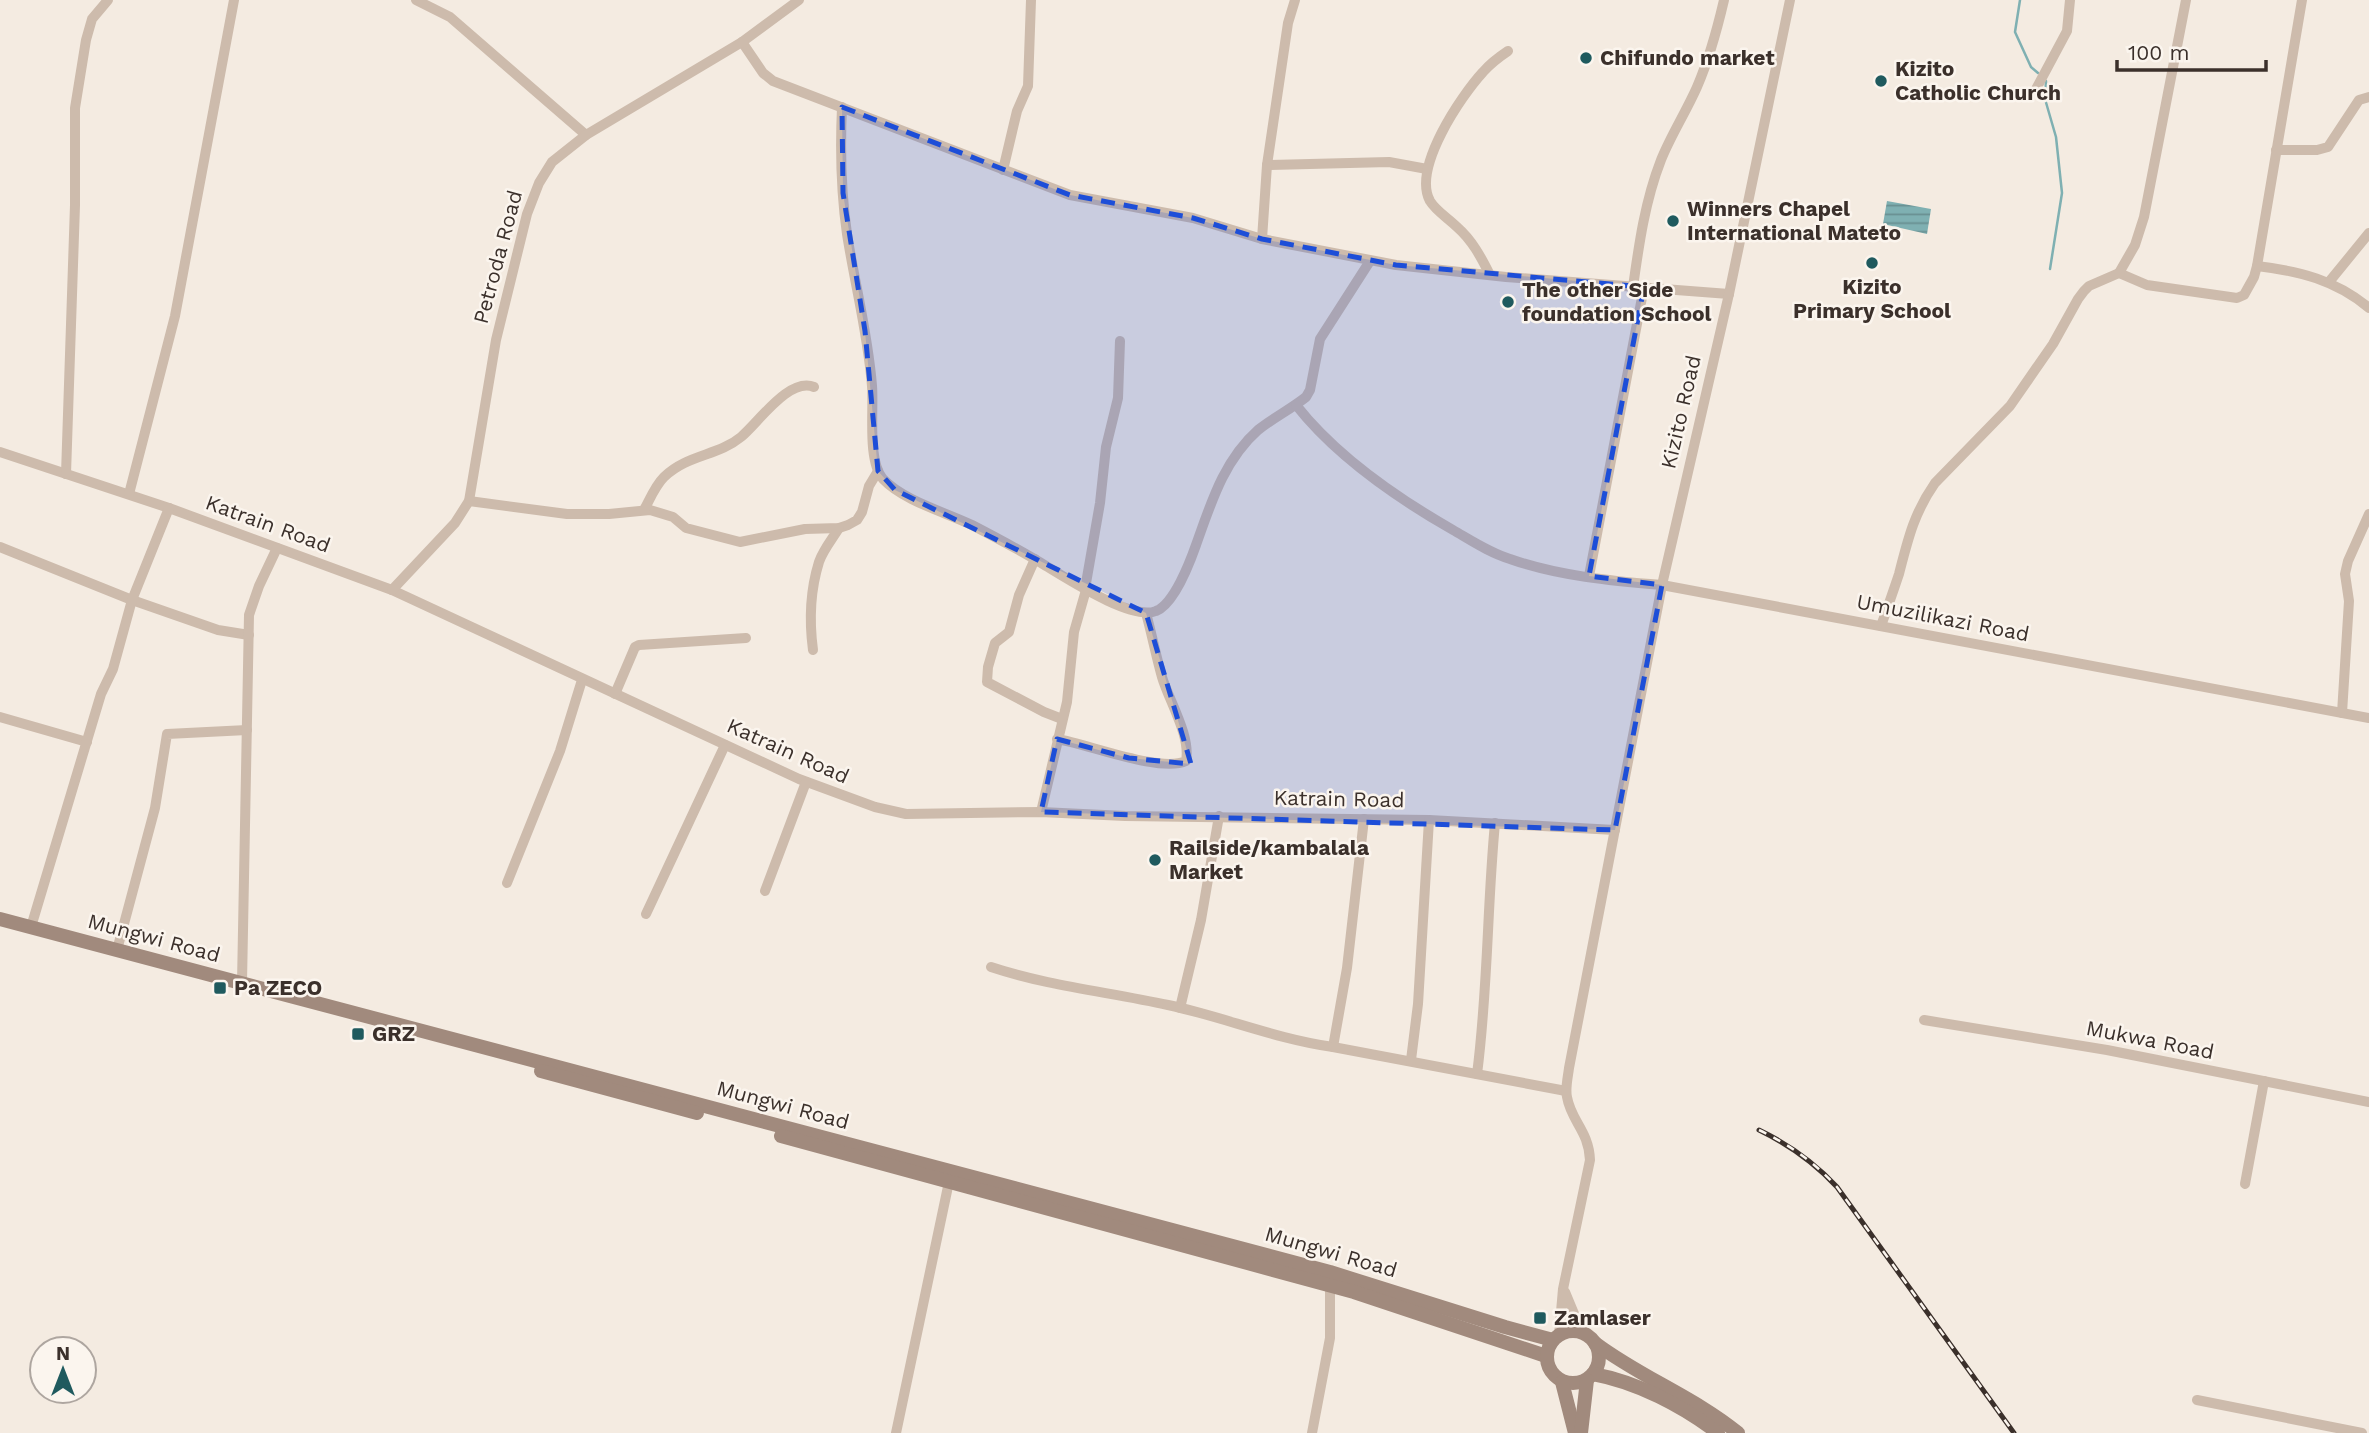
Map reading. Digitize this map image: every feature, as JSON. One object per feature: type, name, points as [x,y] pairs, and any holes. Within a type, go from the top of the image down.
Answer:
[{"type":"main road","name":"Mungwi Road","points":[[0,919],[950,1177],[1330,1285],[1468,1328],[1546,1356]]},
{"type":"main road","name":"Mungwi Road","points":[[0,926],[445,1043],[565,1079],[1317,1269],[1556,1337]]},
{"type":"main road","points":[[1718,1433],[1683,1410],[1619,1380],[1590,1377],[1574,1384],[1562,1382],[1550,1371],[1546,1356],[1556,1337],[1574,1331],[1582,1333],[1627,1366],[1710,1412],[1738,1433]]},
{"type":"main road","points":[[1581,1433],[1590,1377],[1599,1362],[1595,1343]]},
{"type":"main road","points":[[1562,1382],[1575,1433]]},
{"type":"street","points":[[66,474],[75,205],[75,108],[92,19],[108,0]]},
{"type":"street","points":[[129,494],[175,316],[234,0]]},
{"type":"street","points":[[416,0],[450,17],[586,135]]},
{"type":"street","name":"Petroda Road","points":[[392,590],[455,523],[469,501],[496,340],[527,214],[538,183],[552,162],[586,135],[742,42],[799,0]]},
{"type":"street","points":[[1003,170],[1017,111],[1028,86],[1031,0]]},
{"type":"street","points":[[1262,239],[1267,165],[1288,23],[1295,0]]},
{"type":"street","points":[[1589,576],[1638,287],[1644,219],[1651,188],[1662,158],[1704,69],[1724,0]]},
{"type":"street","name":"Kizito Road","points":[[1566,1091],[1662,585],[1729,294],[1790,0]]},
{"type":"street","points":[[2036,89],[2067,31],[2070,0]]},
{"type":"street","points":[[1881,626],[1909,534],[1925,497],[1935,483],[2010,406],[2053,344],[2084,291],[2089,286],[2119,273],[2135,245],[2144,216],[2186,0]]},
{"type":"street","points":[[2119,273],[2130,280],[2147,285],[2237,298],[2244,295],[2257,266],[2302,0]]},
{"type":"street","points":[[742,42],[763,73],[774,81],[1070,195],[1193,218],[1262,239],[1370,261],[1490,275],[1729,294]]},
{"type":"street","points":[[1490,275],[1481,256],[1466,237],[1430,202],[1426,184],[1427,169],[1430,155],[1460,104],[1482,72],[1508,51]]},
{"type":"street","points":[[2276,150],[2318,150],[2328,147],[2359,100],[2369,97]]},
{"type":"street","points":[[469,501],[567,514],[609,514],[644,510],[665,514],[686,528],[740,542],[805,529],[839,528],[860,516],[869,486],[878,471],[865,331],[844,206],[842,107]]},
{"type":"street","points":[[1267,165],[1389,162],[1427,169]]},
{"type":"street","points":[[2329,282],[2369,233]]},
{"type":"street","points":[[878,471],[895,490],[971,525],[1086,589],[1138,613],[1162,608],[1175,592],[1191,560],[1221,477],[1231,461],[1260,428],[1306,397],[1310,390],[1320,339],[1370,261]]},
{"type":"street","points":[[2257,266],[2294,270],[2329,282],[2369,309]]},
{"type":"street","points":[[1041,812],[1069,691],[1074,632],[1086,589],[1106,447],[1118,398],[1120,341]]},
{"type":"street","points":[[644,510],[659,483],[681,463],[734,442],[792,389],[804,385],[814,387]]},
{"type":"street","name":"Umuzilikazi Road","points":[[1296,405],[1333,446],[1394,492],[1458,533],[1510,559],[1558,572],[1662,585],[2369,718]]},
{"type":"street","name":"Katrain Road","points":[[0,452],[169,508],[392,590],[806,782],[875,807],[906,814],[1041,812],[1125,816],[1429,820],[1615,830]]},
{"type":"street","points":[[31,927],[101,694],[113,669],[131,600],[169,508]]},
{"type":"street","points":[[2342,713],[2349,601],[2345,574],[2369,514]]},
{"type":"street","points":[[813,650],[809,611],[819,563],[839,528]]},
{"type":"street","points":[[0,547],[131,600],[218,630],[249,635]]},
{"type":"street","points":[[242,983],[249,615],[277,548]]},
{"type":"street","points":[[1035,559],[1019,594],[1009,632],[995,643],[986,677],[987,682],[992,685],[1062,719]]},
{"type":"street","points":[[1057,739],[1077,742],[1129,758],[1156,762],[1186,761],[1187,749],[1173,703],[1161,676],[1146,613]]},
{"type":"street","points":[[615,694],[635,647],[639,645],[746,638]]},
{"type":"street","points":[[507,883],[560,751],[582,680]]},
{"type":"street","points":[[0,717],[87,742]]},
{"type":"street","points":[[117,950],[155,808],[167,734],[247,730]]},
{"type":"street","points":[[646,915],[725,744]]},
{"type":"street","points":[[765,891],[806,782]]},
{"type":"street","points":[[1180,1008],[1219,816]]},
{"type":"street","points":[[1333,1046],[1347,968],[1364,819]]},
{"type":"street","points":[[1410,1060],[1418,1004],[1429,820]]},
{"type":"street","points":[[1477,1074],[1485,1012],[1490,877],[1495,823]]},
{"type":"street","points":[[991,967],[1018,976],[1180,1008],[1279,1037],[1566,1091],[1571,1110],[1590,1146],[1590,1160],[1563,1289],[1556,1337]]},
{"type":"street","name":"Mukwa Road","points":[[1924,1020],[2108,1051],[2369,1102]]},
{"type":"street","points":[[2245,1184],[2264,1082]]},
{"type":"street","points":[[896,1433],[950,1177]]},
{"type":"street","points":[[1312,1433],[1330,1338],[1330,1285]]},
{"type":"street","points":[[1563,1289],[1582,1333]]},
{"type":"street","points":[[2197,1400],[2362,1433]]},
{"type":"highlighted area","points":[[842,107],[1070,195],[1193,218],[1262,239],[1396,265],[1644,287],[1589,576],[1662,585],[1615,830],[1041,812],[1057,739],[1129,758],[1191,764],[1146,613],[895,490],[878,471],[865,331],[843,193]]},
{"type":"water","points":[[1887,201],[1931,209],[1927,234],[1883,224]]},
{"type":"waterway","points":[[2020,0],[2015,32],[2031,67],[2038,73]]},
{"type":"waterway","points":[[2046,81],[2045,99],[2056,137],[2062,193],[2050,269]]},
{"type":"railway","points":[[1759,1130],[1801,1155],[1837,1187],[2014,1433]]},
{"type":"place","name":"Chifundo market","points":[[1586,58]]},
{"type":"place","name":"Kizito Catholic Church","points":[[1881,81]]},
{"type":"place","name":"Winners Chapel International Mateto","points":[[1673,221]]},
{"type":"place","name":"Kizito Primary School","points":[[1872,263]]},
{"type":"place","name":"The other Side foundation School","points":[[1508,302]]},
{"type":"place","name":"Railside/kambalala Market","points":[[1155,860]]},
{"type":"place","name":"Pa ZECO","points":[[220,988]]},
{"type":"place","name":"GRZ","points":[[358,1034]]},
{"type":"place","name":"Zamlaser","points":[[1540,1318]]}]
